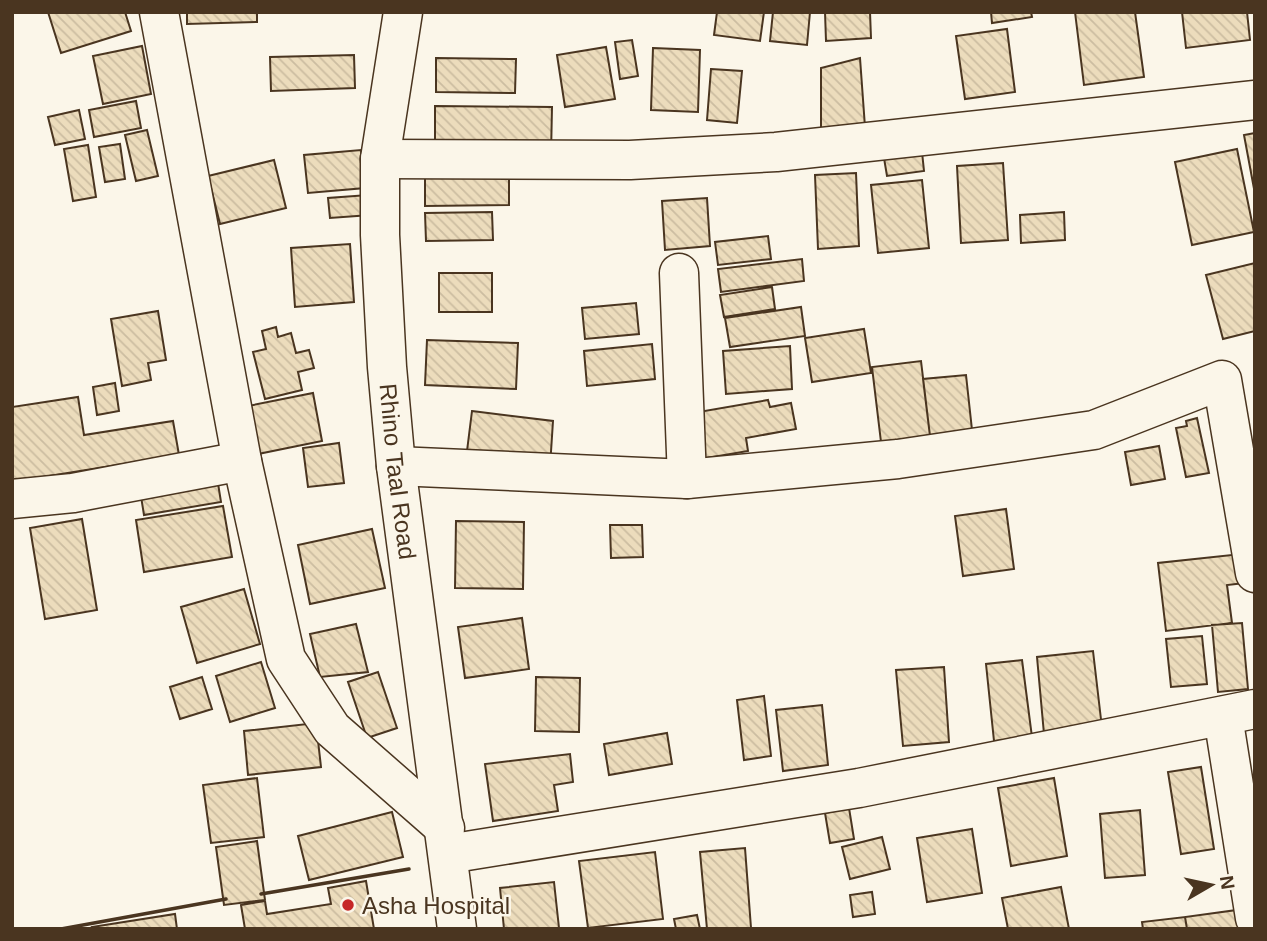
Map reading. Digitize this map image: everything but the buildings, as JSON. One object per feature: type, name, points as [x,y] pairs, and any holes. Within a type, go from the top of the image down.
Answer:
[{"type":"street","points":[[159,12],[242,461],[286,659],[332,729],[447,841],[859,788],[1239,713],[1255,918]]},
{"type":"street","name":"Rhino Taal Road","points":[[403,12],[380,159],[380,235],[396,466],[457,929]]},
{"type":"street","points":[[380,159],[630,160],[776,152],[1255,100]]},
{"type":"street","points":[[679,273],[687,479]]},
{"type":"street","points":[[396,466],[687,479],[898,459],[1094,430],[1222,380],[1255,573]]},
{"type":"street","points":[[12,499],[73,493],[242,461]]},
{"type":"wall","points":[[261,894],[409,869]]},
{"type":"wall","points":[[61,929],[226,899]]},
{"type":"place","name":"Asha Hospital","points":[[348,905]]}]
